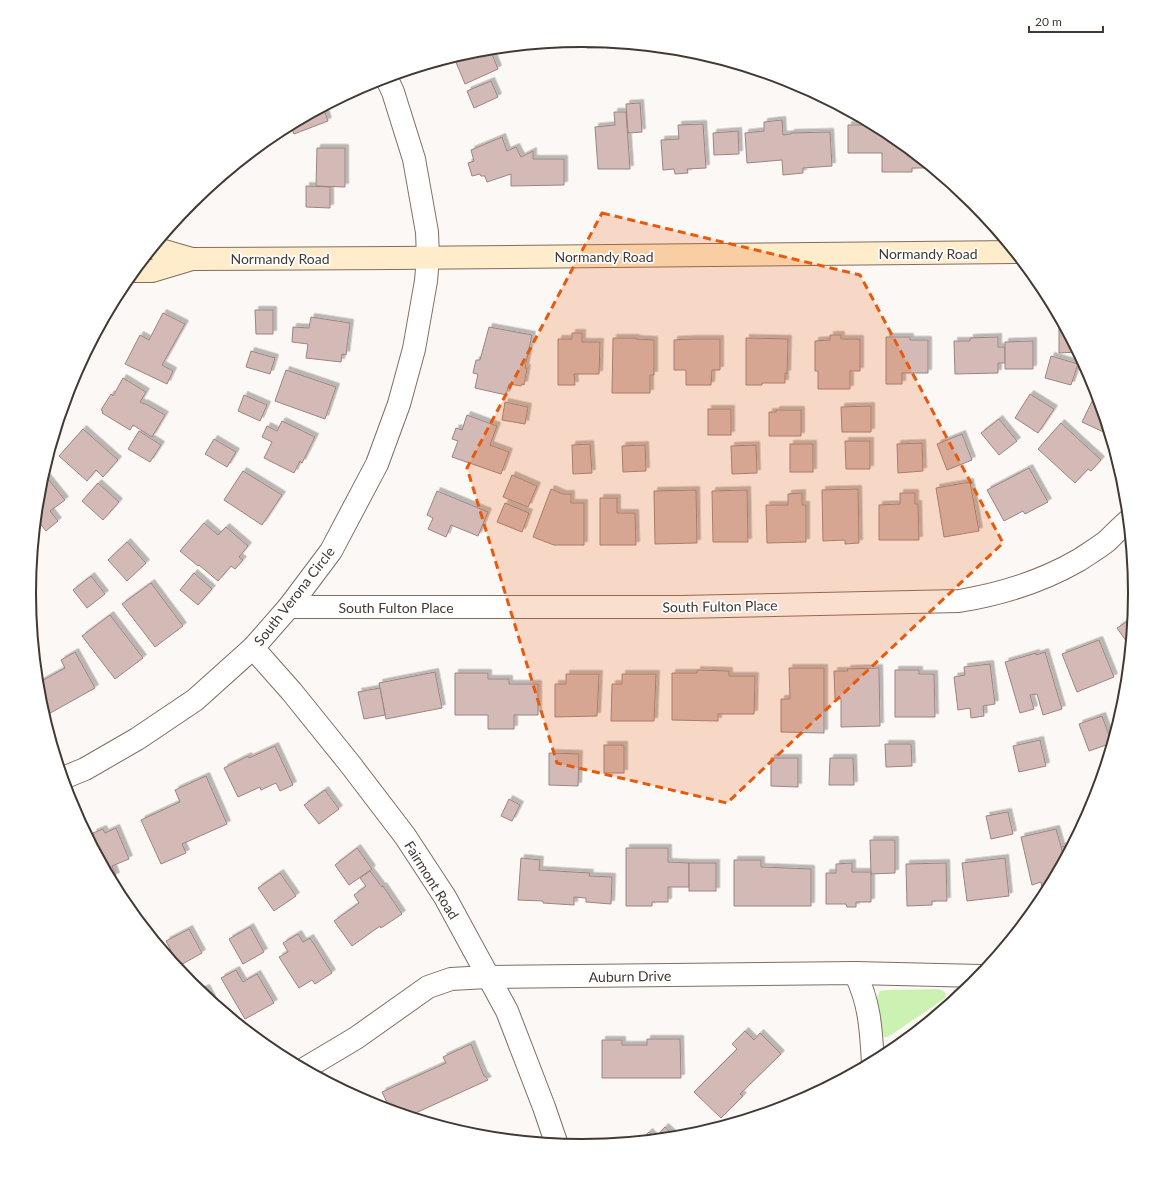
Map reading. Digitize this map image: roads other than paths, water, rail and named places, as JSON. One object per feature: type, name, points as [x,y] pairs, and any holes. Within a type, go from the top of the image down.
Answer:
[{"type":"street","name":"South Verona Circle","points":[[68,776],[85,769],[137,739],[195,700],[253,648],[289,606],[331,551],[377,464],[399,404],[414,349],[426,281],[428,257],[427,232],[414,159],[389,83]]},
{"type":"street","name":"Normandy Road","points":[[159,249],[192,259]]},
{"type":"street","name":"Normandy Road","points":[[142,271],[152,271],[192,259],[1009,252]]},
{"type":"street","name":"South Fulton Place","points":[[289,606],[680,607],[959,602],[1014,589],[1047,577],[1090,553],[1106,542],[1124,525]]},
{"type":"street","name":"Fairmont Road","points":[[253,648],[292,692],[350,764],[405,836],[445,897],[507,1011],[555,1139]]},
{"type":"street","name":"Auburn Drive","points":[[308,1066],[356,1038],[428,988],[451,979],[488,977],[855,973],[973,976]]},
{"type":"street","points":[[855,973],[867,1001],[873,1057]]}]
